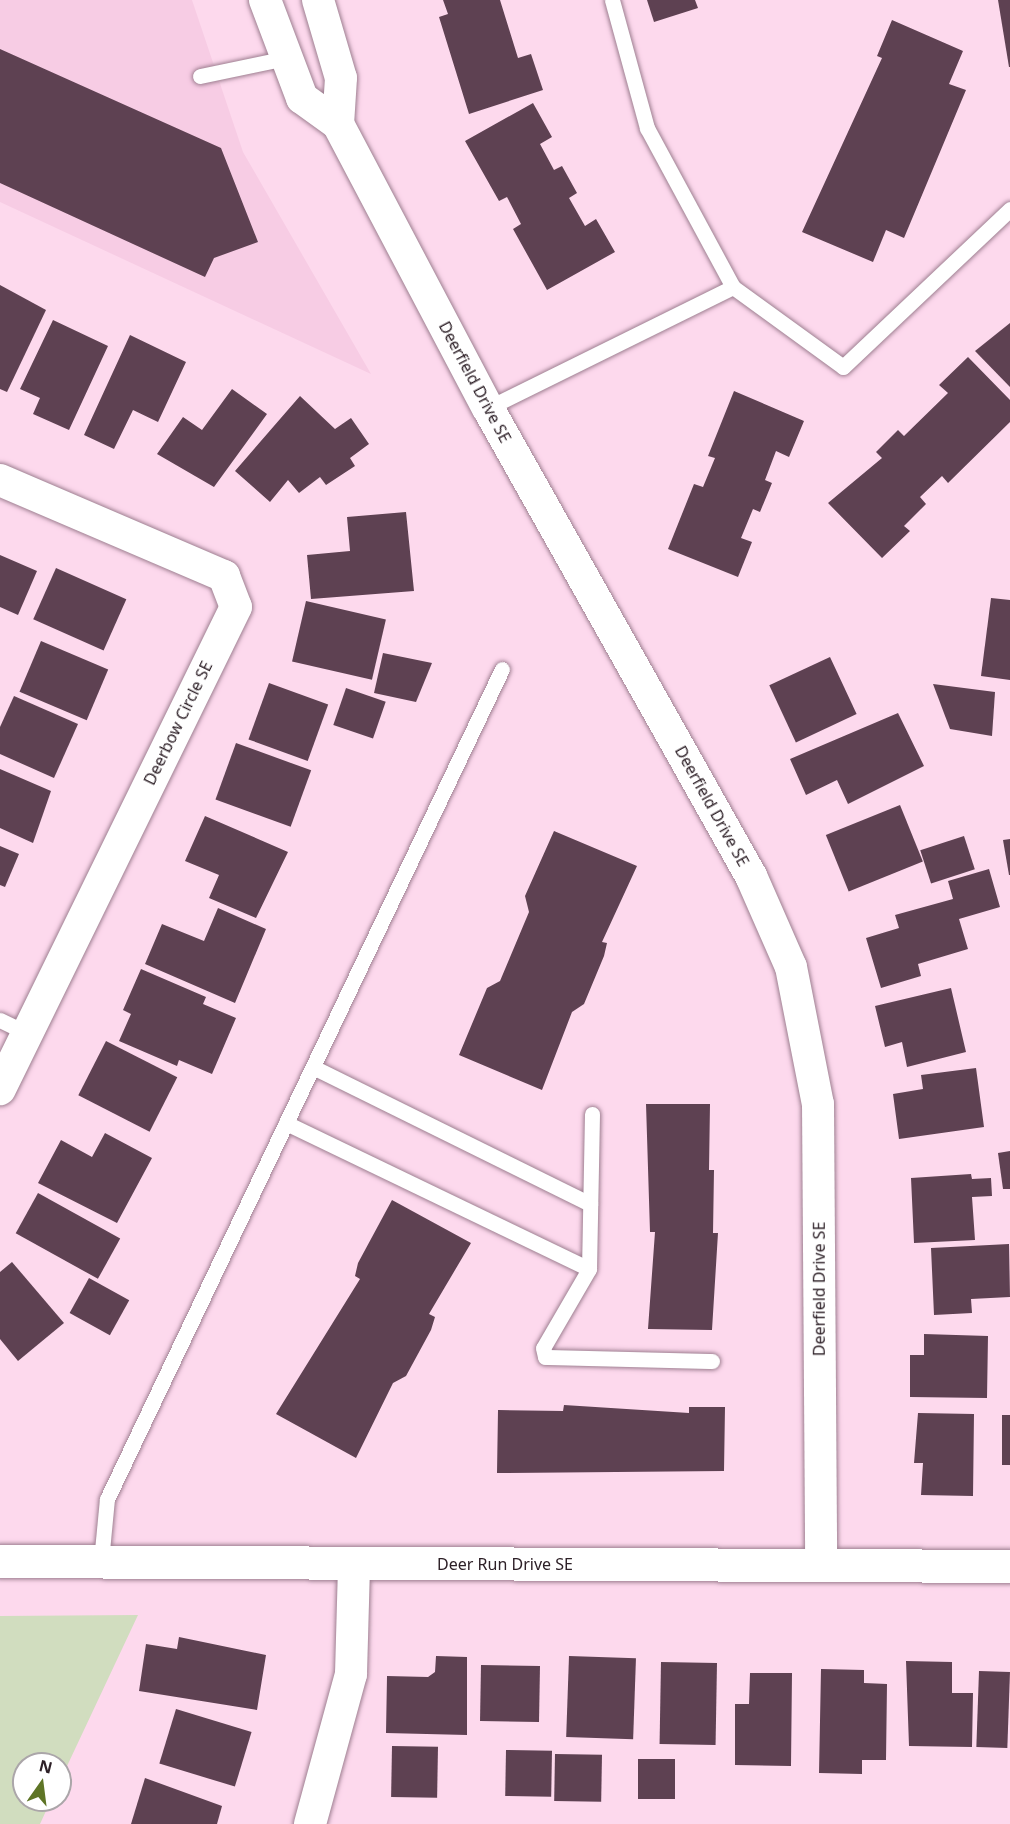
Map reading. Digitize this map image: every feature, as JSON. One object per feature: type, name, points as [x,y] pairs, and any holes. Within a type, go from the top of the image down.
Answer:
[{"type":"street","name":"Deerfield Drive SE","points":[[265,0],[302,98],[338,124],[488,408],[751,876],[791,966],[818,1104],[821,1564]]},
{"type":"street","points":[[318,0],[341,78],[338,124]]},
{"type":"street","name":"Deerbow Circle SE","points":[[0,480],[224,576],[236,607],[12,1026],[0,1089]]},
{"type":"street","name":"Deer Run Drive SE","points":[[0,1561],[1010,1566]]},
{"type":"street","points":[[310,1824],[351,1674],[354,1564]]},
{"type":"lane","points":[[612,0],[647,128],[733,287],[843,367],[1010,209]]},
{"type":"lane","points":[[200,76],[286,58]]},
{"type":"lane","points":[[488,408],[733,287]]},
{"type":"lane","points":[[101,1561],[107,1499],[502,669]]},
{"type":"lane","points":[[313,1068],[590,1204]]},
{"type":"lane","points":[[592,1114],[589,1269],[543,1348],[545,1357],[712,1360]]},
{"type":"lane","points":[[286,1123],[589,1269]]},
{"type":"shaded area","points":[[0,0],[192,0],[243,152],[371,374],[0,202]]},
{"type":"green space","points":[[138,1615],[72,1755],[72,1752],[12,1752],[12,1812],[46,1812],[40,1824],[0,1824],[0,1616]]},
{"type":"building","points":[[443,0],[500,0],[518,58],[531,54],[543,90],[469,114],[439,17],[448,14]]},
{"type":"building","points":[[647,0],[695,0],[698,8],[654,22]]},
{"type":"building","points":[[998,0],[1010,0],[1010,67],[1009,67]]},
{"type":"building","points":[[892,20],[963,51],[949,84],[966,90],[904,238],[886,230],[873,262],[802,232],[882,58],[877,56]]},
{"type":"building","points":[[0,49],[221,148],[258,242],[214,258],[205,277],[0,183]]},
{"type":"building","points":[[533,103],[552,137],[540,144],[554,170],[562,166],[577,193],[569,198],[585,226],[596,219],[615,252],[547,290],[513,229],[521,224],[507,197],[499,201],[465,141]]},
{"type":"building","points":[[0,285],[46,310],[7,392],[0,389]]},
{"type":"building","points":[[53,320],[108,346],[69,430],[33,414],[40,398],[20,389]]},
{"type":"building","points":[[1010,323],[1010,387],[975,351]]},
{"type":"building","points":[[130,335],[186,362],[158,422],[133,410],[114,449],[84,435]]},
{"type":"building","points":[[968,357],[1010,400],[1010,422],[948,483],[942,476],[920,497],[926,504],[904,526],[910,531],[882,558],[828,503],[882,458],[876,452],[898,430],[904,436],[948,393],[939,385]]},
{"type":"building","points":[[232,389],[267,414],[214,487],[157,454],[183,417],[202,430]]},
{"type":"building","points":[[734,391],[804,421],[789,457],[776,451],[765,480],[772,483],[760,512],[753,509],[741,538],[752,542],[738,577],[668,549],[694,484],[703,487],[715,458],[708,456]]},
{"type":"building","points":[[300,396],[335,429],[351,418],[369,444],[350,458],[355,466],[326,485],[320,477],[299,493],[288,480],[270,502],[235,471]]},
{"type":"building","points":[[406,512],[414,591],[311,599],[307,555],[350,551],[347,517]]},
{"type":"building","points":[[0,555],[37,571],[18,615],[0,607]]},
{"type":"building","points":[[56,568],[126,599],[104,650],[33,619]]},
{"type":"building","points":[[991,598],[1010,600],[1010,680],[981,676]]},
{"type":"building","points":[[306,601],[386,619],[372,680],[292,661]]},
{"type":"building","points":[[41,641],[108,670],[87,720],[20,692]]},
{"type":"building","points":[[383,653],[432,663],[416,702],[374,693]]},
{"type":"building","points":[[830,657],[857,714],[796,742],[769,685]]},
{"type":"building","points":[[269,683],[328,705],[308,761],[248,739]]},
{"type":"building","points":[[933,684],[995,692],[992,736],[950,729]]},
{"type":"building","points":[[346,688],[386,702],[373,739],[333,725]]},
{"type":"building","points":[[14,696],[78,724],[54,778],[0,754],[0,727]]},
{"type":"building","points":[[898,713],[924,766],[848,804],[837,780],[806,795],[790,759]]},
{"type":"building","points":[[236,743],[311,770],[291,827],[215,799]]},
{"type":"building","points":[[0,769],[51,791],[33,843],[0,828]]},
{"type":"building","points":[[900,805],[923,862],[849,892],[826,835]]},
{"type":"building","points":[[205,816],[288,852],[256,918],[209,898],[219,875],[185,861]]},
{"type":"building","points":[[554,831],[637,866],[602,942],[607,943],[604,956],[584,1004],[572,1012],[542,1090],[459,1055],[487,988],[500,981],[529,912],[525,896]]},
{"type":"building","points":[[964,836],[975,869],[931,884],[920,850]]},
{"type":"building","points":[[1010,839],[1010,875],[1009,875],[1003,840]]},
{"type":"building","points":[[0,846],[19,854],[5,887],[0,885]]},
{"type":"building","points":[[989,869],[1000,907],[959,919],[968,949],[918,964],[921,976],[881,988],[866,938],[899,928],[895,915],[953,899],[948,881]]},
{"type":"building","points":[[218,908],[266,929],[235,1003],[145,964],[162,924],[204,941]]},
{"type":"building","points":[[141,969],[206,997],[203,1004],[236,1018],[212,1074],[179,1060],[177,1066],[119,1041],[131,1014],[123,1010]]},
{"type":"building","points":[[951,988],[966,1052],[907,1067],[902,1042],[885,1047],[875,1006]]},
{"type":"building","points":[[106,1041],[177,1077],[150,1132],[78,1095]]},
{"type":"building","points":[[976,1068],[984,1127],[899,1139],[893,1094],[923,1089],[921,1075]]},
{"type":"building","points":[[646,1104],[710,1104],[709,1170],[714,1170],[713,1233],[718,1233],[712,1330],[648,1329],[655,1232],[650,1232]]},
{"type":"building","points":[[105,1133],[152,1158],[117,1223],[38,1183],[61,1140],[92,1157]]},
{"type":"building","points":[[1010,1151],[1010,1189],[1003,1189],[998,1153]]},
{"type":"building","points":[[971,1174],[972,1179],[991,1178],[992,1196],[972,1197],[975,1240],[914,1243],[911,1178]]},
{"type":"building","points":[[38,1193],[120,1239],[98,1279],[16,1233]]},
{"type":"building","points":[[392,1200],[471,1243],[429,1314],[435,1317],[431,1330],[406,1376],[393,1383],[356,1458],[276,1414],[360,1279],[355,1276],[358,1263]]},
{"type":"building","points":[[1009,1244],[1010,1297],[971,1299],[972,1313],[934,1315],[931,1248]]},
{"type":"building","points":[[12,1262],[64,1323],[18,1361],[0,1339],[0,1272]]},
{"type":"building","points":[[89,1278],[129,1300],[110,1335],[70,1313]]},
{"type":"building","points":[[924,1334],[988,1336],[987,1398],[910,1397],[910,1355],[924,1355]]},
{"type":"building","points":[[564,1405],[689,1413],[689,1407],[725,1407],[724,1471],[497,1473],[498,1410],[563,1411]]},
{"type":"building","points":[[918,1413],[974,1414],[973,1496],[921,1495],[923,1463],[914,1463]]},
{"type":"building","points":[[1002,1415],[1010,1415],[1010,1465],[1002,1465]]},
{"type":"building","points":[[179,1637],[266,1655],[257,1710],[139,1691],[146,1644],[177,1649]]},
{"type":"building","points":[[436,1656],[467,1657],[467,1735],[386,1733],[387,1676],[428,1677],[435,1672]]},
{"type":"building","points":[[569,1656],[636,1658],[633,1739],[566,1737]]},
{"type":"building","points":[[906,1661],[952,1662],[952,1693],[973,1693],[972,1747],[909,1746]]},
{"type":"building","points":[[661,1662],[717,1663],[716,1745],[660,1744]]},
{"type":"building","points":[[481,1665],[540,1666],[539,1722],[480,1721]]},
{"type":"building","points":[[821,1669],[864,1670],[864,1683],[887,1684],[886,1760],[862,1760],[862,1774],[819,1773]]},
{"type":"building","points":[[979,1671],[1010,1672],[1007,1748],[976,1747]]},
{"type":"building","points":[[750,1673],[792,1673],[791,1766],[735,1765],[735,1704],[749,1704]]},
{"type":"building","points":[[176,1709],[252,1732],[235,1787],[159,1764]]},
{"type":"building","points":[[392,1746],[438,1747],[437,1798],[391,1797]]},
{"type":"building","points":[[506,1750],[552,1751],[551,1797],[505,1796]]},
{"type":"building","points":[[555,1754],[602,1755],[601,1802],[554,1801]]},
{"type":"building","points":[[638,1759],[675,1759],[675,1799],[638,1799]]},
{"type":"building","points":[[145,1778],[222,1806],[217,1824],[131,1824]]}]
